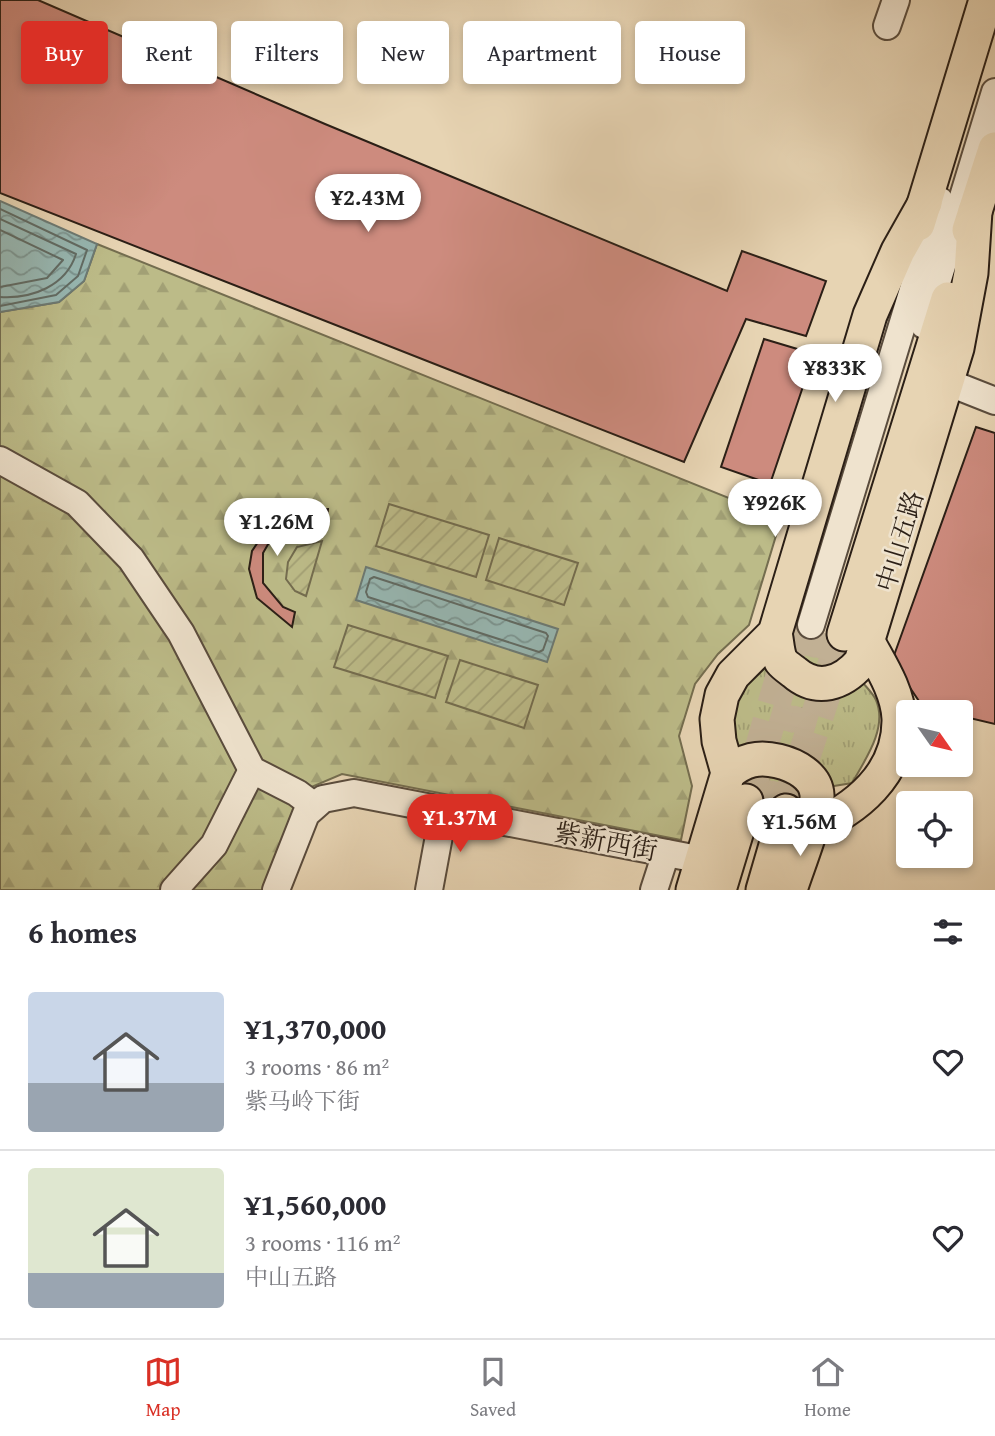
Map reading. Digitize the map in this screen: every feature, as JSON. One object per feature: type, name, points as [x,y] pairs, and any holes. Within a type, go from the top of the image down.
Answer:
[{"type":"main road","points":[[821,631],[870,315],[898,251],[925,203],[986,0]]},
{"type":"main road","name":"中山五路","points":[[821,631],[975,211],[995,149]]},
{"type":"main road","name":"中山五路","points":[[821,631],[947,382],[966,310],[974,246],[975,211]]},
{"type":"main road","points":[[698,875],[728,773],[719,741],[717,719],[722,695],[751,654],[821,631]]},
{"type":"main road","points":[[776,811],[834,819],[862,801],[878,782],[893,754],[899,718],[891,687],[821,631]]},
{"type":"main road","points":[[719,890],[776,811],[817,794],[810,778],[794,766],[754,758],[740,763],[728,773]]},
{"type":"main road","points":[[763,890],[776,811]]},
{"type":"main road","points":[[776,811],[790,890]]},
{"type":"street","points":[[887,26],[896,0]]},
{"type":"street","points":[[821,631],[995,22]]},
{"type":"street","points":[[821,631],[995,92]]},
{"type":"street","points":[[947,382],[995,401]]},
{"type":"street","points":[[0,460],[77,503],[131,559],[181,633],[252,770],[298,793],[313,805],[306,814],[276,890]]},
{"type":"street","points":[[174,890],[214,845],[252,770]]},
{"type":"street","name":"紫新西街","points":[[313,805],[336,795],[354,793],[444,809],[666,852],[698,875]]},
{"type":"street","points":[[429,890],[444,809]]},
{"type":"street","points":[[732,890],[776,811]]},
{"type":"street","points":[[753,890],[776,811]]},
{"type":"street","points":[[654,890],[666,852]]},
{"type":"green space","points":[[97,244],[781,519],[749,625],[718,654],[695,684],[679,736],[692,786],[681,840],[342,774],[302,791],[266,890],[0,890],[0,312],[59,302],[84,281]]},
{"type":"green space","points":[[389,504],[489,535],[476,577],[376,546]]},
{"type":"green space","points":[[499,538],[578,563],[564,605],[486,580]]},
{"type":"green space","points":[[322,541],[306,596],[295,591],[286,579],[288,562],[297,547]]},
{"type":"green space","points":[[348,625],[448,656],[435,698],[334,667]]},
{"type":"green space","points":[[786,627],[846,645],[838,665],[810,677],[781,637]]},
{"type":"green space","points":[[460,660],[538,685],[524,728],[446,702]]},
{"type":"green space","points":[[763,667],[805,689],[859,678],[873,695],[879,711],[877,733],[852,783],[828,787],[724,749],[725,707]]},
{"type":"green space","points":[[768,769],[795,786],[799,807],[795,818],[734,802],[741,782]]},
{"type":"water","points":[[0,201],[97,244],[84,281],[59,302],[0,312]]},
{"type":"water","points":[[366,567],[558,629],[547,662],[356,600]]},
{"type":"building","points":[[0,0],[38,0],[87,21],[21,21],[21,84],[108,84],[108,30],[122,36],[122,84],[217,84],[217,77],[727,291],[742,251],[826,281],[806,336],[746,319],[684,462],[0,193]]},
{"type":"building","points":[[764,339],[814,354],[770,484],[721,467]]},
{"type":"building","points":[[976,427],[995,433],[995,724],[973,719],[973,700],[918,700],[892,661]]},
{"type":"building","points":[[328,509],[327,520],[299,521],[274,534],[263,553],[263,583],[283,607],[295,612],[292,627],[257,598],[249,569],[252,551],[273,520],[298,510]]},
{"type":"tunnel","points":[[746,801],[798,621]]},
{"type":"tunnel","points":[[758,804],[811,625]]},
{"type":"tunnel","points":[[778,809],[830,631]]},
{"type":"tunnel","points":[[786,811],[844,634]]}]
